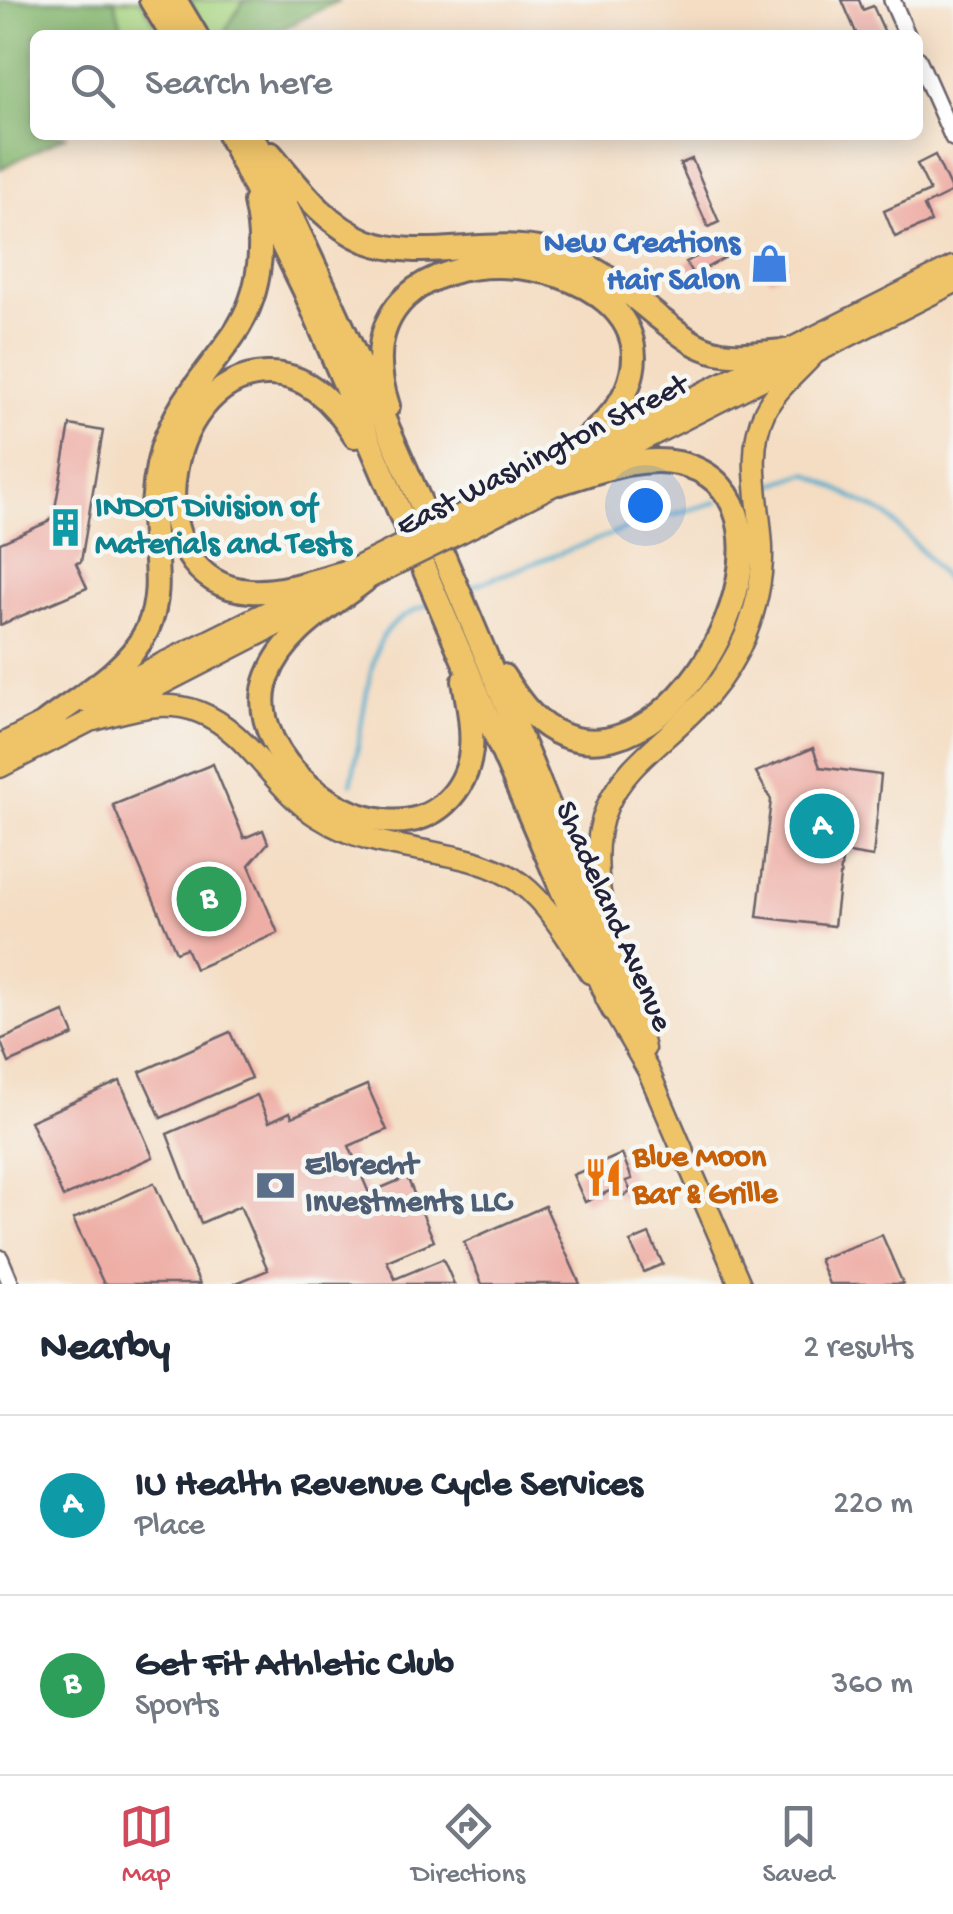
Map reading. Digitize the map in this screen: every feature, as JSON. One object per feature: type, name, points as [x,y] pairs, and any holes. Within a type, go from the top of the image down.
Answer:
[{"type":"highway","points":[[151,0],[169,30]]},
{"type":"highway","points":[[175,0],[193,30]]},
{"type":"highway","name":"Shadeland Avenue","points":[[232,140],[304,289],[392,498],[465,637],[624,987]]},
{"type":"highway","name":"Shadeland Avenue","points":[[255,140],[407,477],[465,637],[613,1009]]},
{"type":"highway","points":[[257,140],[334,222],[364,240],[408,250],[496,245],[546,250],[602,274],[701,347],[721,354],[785,351]]},
{"type":"highway","points":[[46,722],[124,663],[152,618],[158,585],[153,504],[161,454],[187,395],[235,333],[258,276],[258,220],[246,169]]},
{"type":"highway","points":[[407,477],[382,384],[382,352],[388,325],[405,299],[437,277],[471,267],[508,265],[557,274],[597,294],[620,317],[631,352],[628,384],[612,412],[583,440],[526,482]]},
{"type":"highway","points":[[359,575],[249,591],[216,580],[197,567],[180,540],[174,506],[179,461],[196,417],[221,389],[243,378],[273,374],[304,382],[317,390],[345,421],[392,498]]},
{"type":"highway","points":[[465,637],[530,712],[556,732],[584,740],[612,738],[648,720],[681,693],[714,649],[734,598],[741,548],[736,513],[716,484],[692,468],[658,462],[615,467],[560,483]]},
{"type":"highway","points":[[359,575],[284,646],[264,685],[264,715],[272,738],[302,779],[330,800],[372,821],[400,823],[424,817],[450,798],[464,777],[471,743],[465,637]]},
{"type":"main road","name":"East Washington Street","points":[[0,745],[387,561],[457,525],[526,482],[953,267]]},
{"type":"main road","name":"East Washington Street","points":[[457,525],[560,483],[953,283]]},
{"type":"main road","points":[[624,987],[596,874],[595,848],[602,818],[624,778],[707,696],[742,641],[756,603],[762,563],[755,455],[758,430],[773,398],[814,354]]},
{"type":"main road","name":"East Washington Street","points":[[0,767],[359,575]]},
{"type":"main road","points":[[94,720],[148,706],[198,711],[232,732],[293,798],[339,830],[372,842],[497,869],[548,911],[613,1009]]},
{"type":"main road","name":"Shadeland Avenue","points":[[624,987],[637,1018],[648,1070]]},
{"type":"main road","name":"Shadeland Avenue","points":[[613,1009],[648,1070]]},
{"type":"main road","points":[[648,1070],[740,1284]]},
{"type":"street","points":[[892,0],[905,30]]},
{"type":"street","points":[[923,70],[953,138]]},
{"type":"street","points":[[0,1258],[12,1284]]},
{"type":"green space","points":[[0,0],[114,0],[123,30],[30,30],[30,140],[57,140],[0,169]]},
{"type":"green space","points":[[114,0],[141,0],[159,30],[123,30]]},
{"type":"green space","points":[[189,0],[249,0],[243,2],[226,30],[206,30]]},
{"type":"green space","points":[[340,0],[280,30],[226,30],[243,2]]},
{"type":"building","points":[[842,0],[859,0],[863,10],[873,6],[884,30],[855,30]]},
{"type":"building","points":[[935,155],[952,192],[924,206],[931,222],[895,237],[884,211],[930,191],[917,164]]},
{"type":"building","points":[[692,159],[719,222],[708,227],[680,164]]},
{"type":"building","points":[[706,242],[709,250],[721,243],[728,256],[693,275],[686,262],[700,255],[696,247]]},
{"type":"building","name":"New Creations Hair Salon","points":[[772,245],[786,271],[770,280],[756,258]]},
{"type":"building","name":"INDOT Division of Materials and Tests","points":[[70,425],[103,431],[81,562],[76,563],[87,588],[0,625],[0,543],[48,522],[54,514]]},
{"type":"building","points":[[813,748],[820,767],[881,775],[873,857],[843,852],[834,926],[757,917],[771,800],[756,772]]},
{"type":"building","points":[[213,764],[244,838],[263,830],[268,843],[249,865],[278,933],[195,969],[186,948],[176,952],[113,805]]},
{"type":"building","points":[[64,1012],[74,1035],[9,1063],[0,1040]]},
{"type":"building","points":[[230,1032],[251,1078],[161,1118],[140,1072]]},
{"type":"building","points":[[120,1081],[153,1157],[63,1197],[30,1121]]},
{"type":"building","name":"Elbrecht Investments LLC","points":[[367,1085],[387,1130],[349,1146],[369,1193],[407,1177],[434,1241],[387,1261],[395,1279],[443,1259],[454,1284],[234,1284],[268,1270],[240,1206],[201,1223],[167,1134],[257,1095],[269,1122],[290,1112],[292,1117]]},
{"type":"building","name":"Blue Moon Bar & Grille","points":[[622,1154],[632,1179],[626,1181],[631,1192],[618,1198],[614,1189],[585,1202],[573,1175]]},
{"type":"building","points":[[154,1183],[200,1284],[104,1284],[73,1219]]},
{"type":"building","points":[[545,1206],[580,1284],[482,1284],[464,1242]]},
{"type":"building","points":[[649,1234],[663,1264],[644,1272],[630,1242]]},
{"type":"building","points":[[882,1235],[903,1284],[829,1284],[819,1259]]},
{"type":"waterway","points":[[765,487],[807,473],[888,516],[953,590]]},
{"type":"waterway","points":[[467,588],[639,524],[717,502]]},
{"type":"waterway","points":[[351,784],[369,680],[380,642],[396,622],[427,605]]},
{"type":"place","name":"New Creations Hair Salon","points":[[770,263]]},
{"type":"place","name":"INDOT Division of Materials and Tests","points":[[65,527]]},
{"type":"place","name":"IU Health Revenue Cycle Services","points":[[822,826]]},
{"type":"place","name":"Get Fit Athletic Club","points":[[209,899]]},
{"type":"place","name":"Blue Moon Bar & Grille","points":[[603,1177]]},
{"type":"place","name":"Elbrecht Investments LLC","points":[[275,1185]]}]
